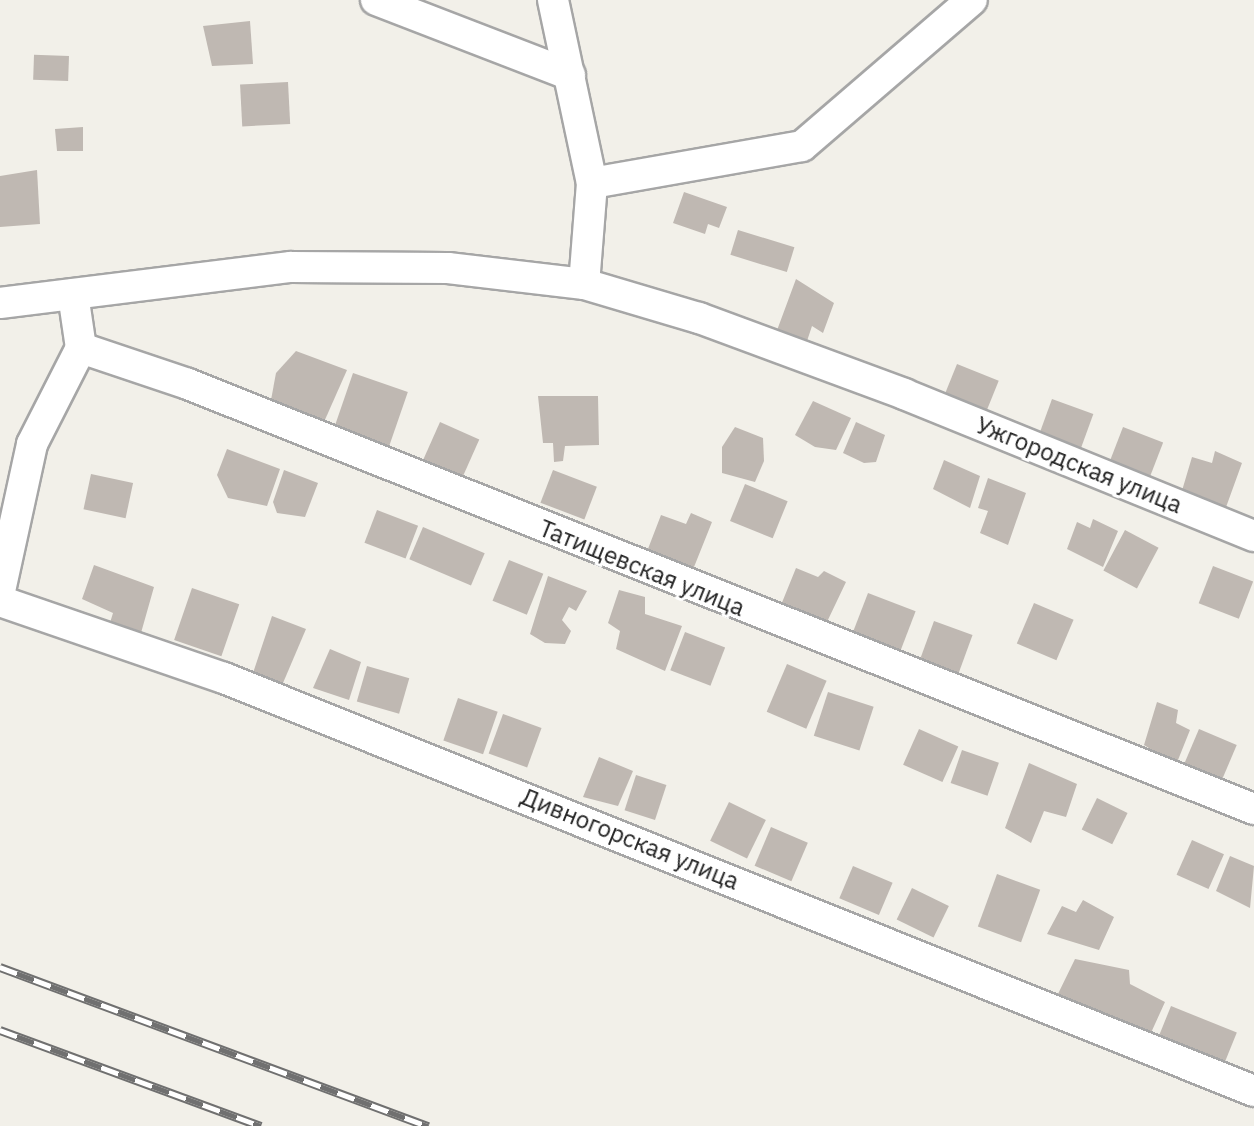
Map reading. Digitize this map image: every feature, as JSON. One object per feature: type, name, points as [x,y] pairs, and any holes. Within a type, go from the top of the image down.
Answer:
[{"type":"street","points":[[376,0],[570,75]]},
{"type":"street","points":[[553,0],[592,183],[584,284]]},
{"type":"street","points":[[592,183],[802,146],[972,0]]},
{"type":"street","name":"Ужгородская улица","points":[[0,303],[291,267],[448,268],[584,284],[699,318],[904,394],[1254,536]]},
{"type":"street","points":[[0,591],[32,444],[81,348],[73,294]]},
{"type":"street","name":"Татищевская улица","points":[[81,348],[188,384],[1254,809]]},
{"type":"street","name":"Дивногорская улица","points":[[0,601],[224,678],[1254,1091]]},
{"type":"building","points":[[250,21],[253,64],[212,66],[203,26]]},
{"type":"building","points":[[34,55],[69,56],[68,81],[33,80]]},
{"type":"building","points":[[288,82],[290,124],[242,126],[240,85]]},
{"type":"building","points":[[83,127],[83,151],[57,151],[55,129]]},
{"type":"building","points":[[37,170],[40,224],[0,227],[0,176]]},
{"type":"building","points":[[684,192],[727,207],[719,228],[708,224],[705,234],[673,223]]},
{"type":"building","points":[[738,230],[794,247],[787,272],[730,255]]},
{"type":"building","points":[[796,279],[834,303],[823,333],[812,326],[805,347],[776,333]]},
{"type":"building","points":[[296,351],[347,370],[324,422],[271,400],[276,373]]},
{"type":"building","points":[[957,364],[999,381],[986,413],[944,396]]},
{"type":"building","points":[[353,373],[408,392],[389,446],[334,427]]},
{"type":"building","points":[[538,396],[598,396],[599,445],[565,446],[563,461],[554,462],[553,443],[543,443]]},
{"type":"building","points":[[1052,399],[1093,414],[1080,451],[1039,436]]},
{"type":"building","points":[[813,401],[851,418],[836,450],[815,447],[795,435]]},
{"type":"building","points":[[440,422],[479,439],[461,480],[422,462]]},
{"type":"building","points":[[856,422],[885,435],[876,462],[864,463],[843,453]]},
{"type":"building","points":[[735,427],[763,438],[764,461],[755,482],[722,473],[722,447]]},
{"type":"building","points":[[1123,427],[1163,442],[1150,476],[1110,461]]},
{"type":"building","points":[[227,449],[280,469],[267,506],[228,498],[217,475]]},
{"type":"building","points":[[1215,451],[1242,463],[1225,510],[1181,494],[1192,457],[1212,463]]},
{"type":"building","points":[[944,460],[980,476],[970,508],[933,489]]},
{"type":"building","points":[[284,470],[318,483],[305,517],[277,513],[273,502]]},
{"type":"building","points":[[553,470],[597,487],[584,520],[540,503]]},
{"type":"building","points":[[91,474],[133,483],[126,518],[84,509]]},
{"type":"building","points":[[988,478],[1026,493],[1008,545],[980,533],[988,511],[978,508]]},
{"type":"building","points":[[745,484],[788,501],[773,538],[730,521]]},
{"type":"building","points":[[377,510],[418,526],[406,558],[364,543]]},
{"type":"building","points":[[691,513],[712,522],[692,572],[646,554],[661,515],[686,524]]},
{"type":"building","points":[[1093,519],[1118,531],[1103,567],[1067,549],[1077,522],[1090,528]]},
{"type":"building","points":[[423,527],[485,553],[471,585],[409,559]]},
{"type":"building","points":[[1125,530],[1159,548],[1137,588],[1103,571]]},
{"type":"building","points":[[509,560],[543,574],[527,615],[493,601]]},
{"type":"building","points":[[94,565],[154,587],[139,640],[109,626],[113,613],[82,599]]},
{"type":"building","points":[[1213,566],[1253,581],[1239,619],[1199,603]]},
{"type":"building","points":[[796,568],[818,577],[824,571],[846,582],[826,624],[781,605]]},
{"type":"building","points":[[548,576],[587,591],[576,611],[569,607],[562,620],[571,631],[565,644],[545,643],[530,634]]},
{"type":"building","points":[[192,588],[239,604],[221,656],[174,640]]},
{"type":"building","points":[[619,590],[645,597],[645,614],[682,626],[665,671],[616,649],[620,631],[608,623]]},
{"type":"building","points":[[868,593],[916,611],[897,659],[850,641]]},
{"type":"building","points":[[1034,603],[1074,620],[1056,660],[1017,644]]},
{"type":"building","points":[[272,616],[306,629],[283,683],[253,673]]},
{"type":"building","points":[[934,621],[973,635],[958,674],[920,660]]},
{"type":"building","points":[[685,632],[725,647],[710,686],[670,670]]},
{"type":"building","points":[[330,649],[361,662],[349,700],[313,688]]},
{"type":"building","points":[[787,664],[827,681],[806,729],[767,712]]},
{"type":"building","points":[[367,666],[409,678],[399,714],[357,702]]},
{"type":"building","points":[[828,692],[874,707],[859,751],[814,736]]},
{"type":"building","points":[[458,698],[498,712],[483,754],[443,741]]},
{"type":"building","points":[[1157,702],[1178,710],[1176,723],[1190,730],[1176,765],[1144,745]]},
{"type":"building","points":[[503,714],[542,728],[527,767],[489,753]]},
{"type":"building","points":[[919,729],[958,746],[942,782],[903,765]]},
{"type":"building","points":[[1199,729],[1237,745],[1220,785],[1182,769]]},
{"type":"building","points":[[962,750],[999,763],[987,796],[951,783]]},
{"type":"building","points":[[599,757],[633,771],[618,806],[583,797]]},
{"type":"building","points":[[1029,763],[1077,784],[1066,817],[1044,811],[1031,843],[1005,828]]},
{"type":"building","points":[[636,775],[666,785],[655,820],[625,810]]},
{"type":"building","points":[[1097,798],[1128,813],[1112,844],[1082,829]]},
{"type":"building","points":[[729,802],[766,820],[747,859],[710,841]]},
{"type":"building","points":[[771,827],[808,843],[791,881],[755,866]]},
{"type":"building","points":[[1192,840],[1224,854],[1209,889],[1177,875]]},
{"type":"building","points":[[1230,856],[1254,866],[1250,908],[1216,891]]},
{"type":"building","points":[[853,866],[893,883],[879,915],[839,898]]},
{"type":"building","points":[[997,874],[1040,890],[1021,942],[978,927]]},
{"type":"building","points":[[912,888],[949,906],[934,937],[897,919]]},
{"type":"building","points":[[1083,900],[1114,917],[1099,950],[1047,934],[1062,906],[1076,912]]},
{"type":"building","points":[[1075,959],[1129,970],[1130,984],[1165,1002],[1150,1035],[1056,998]]},
{"type":"building","points":[[1171,1006],[1237,1033],[1224,1064],[1158,1038]]},
{"type":"railway","points":[[0,967],[428,1126]]},
{"type":"railway","points":[[0,1030],[261,1126]]}]
